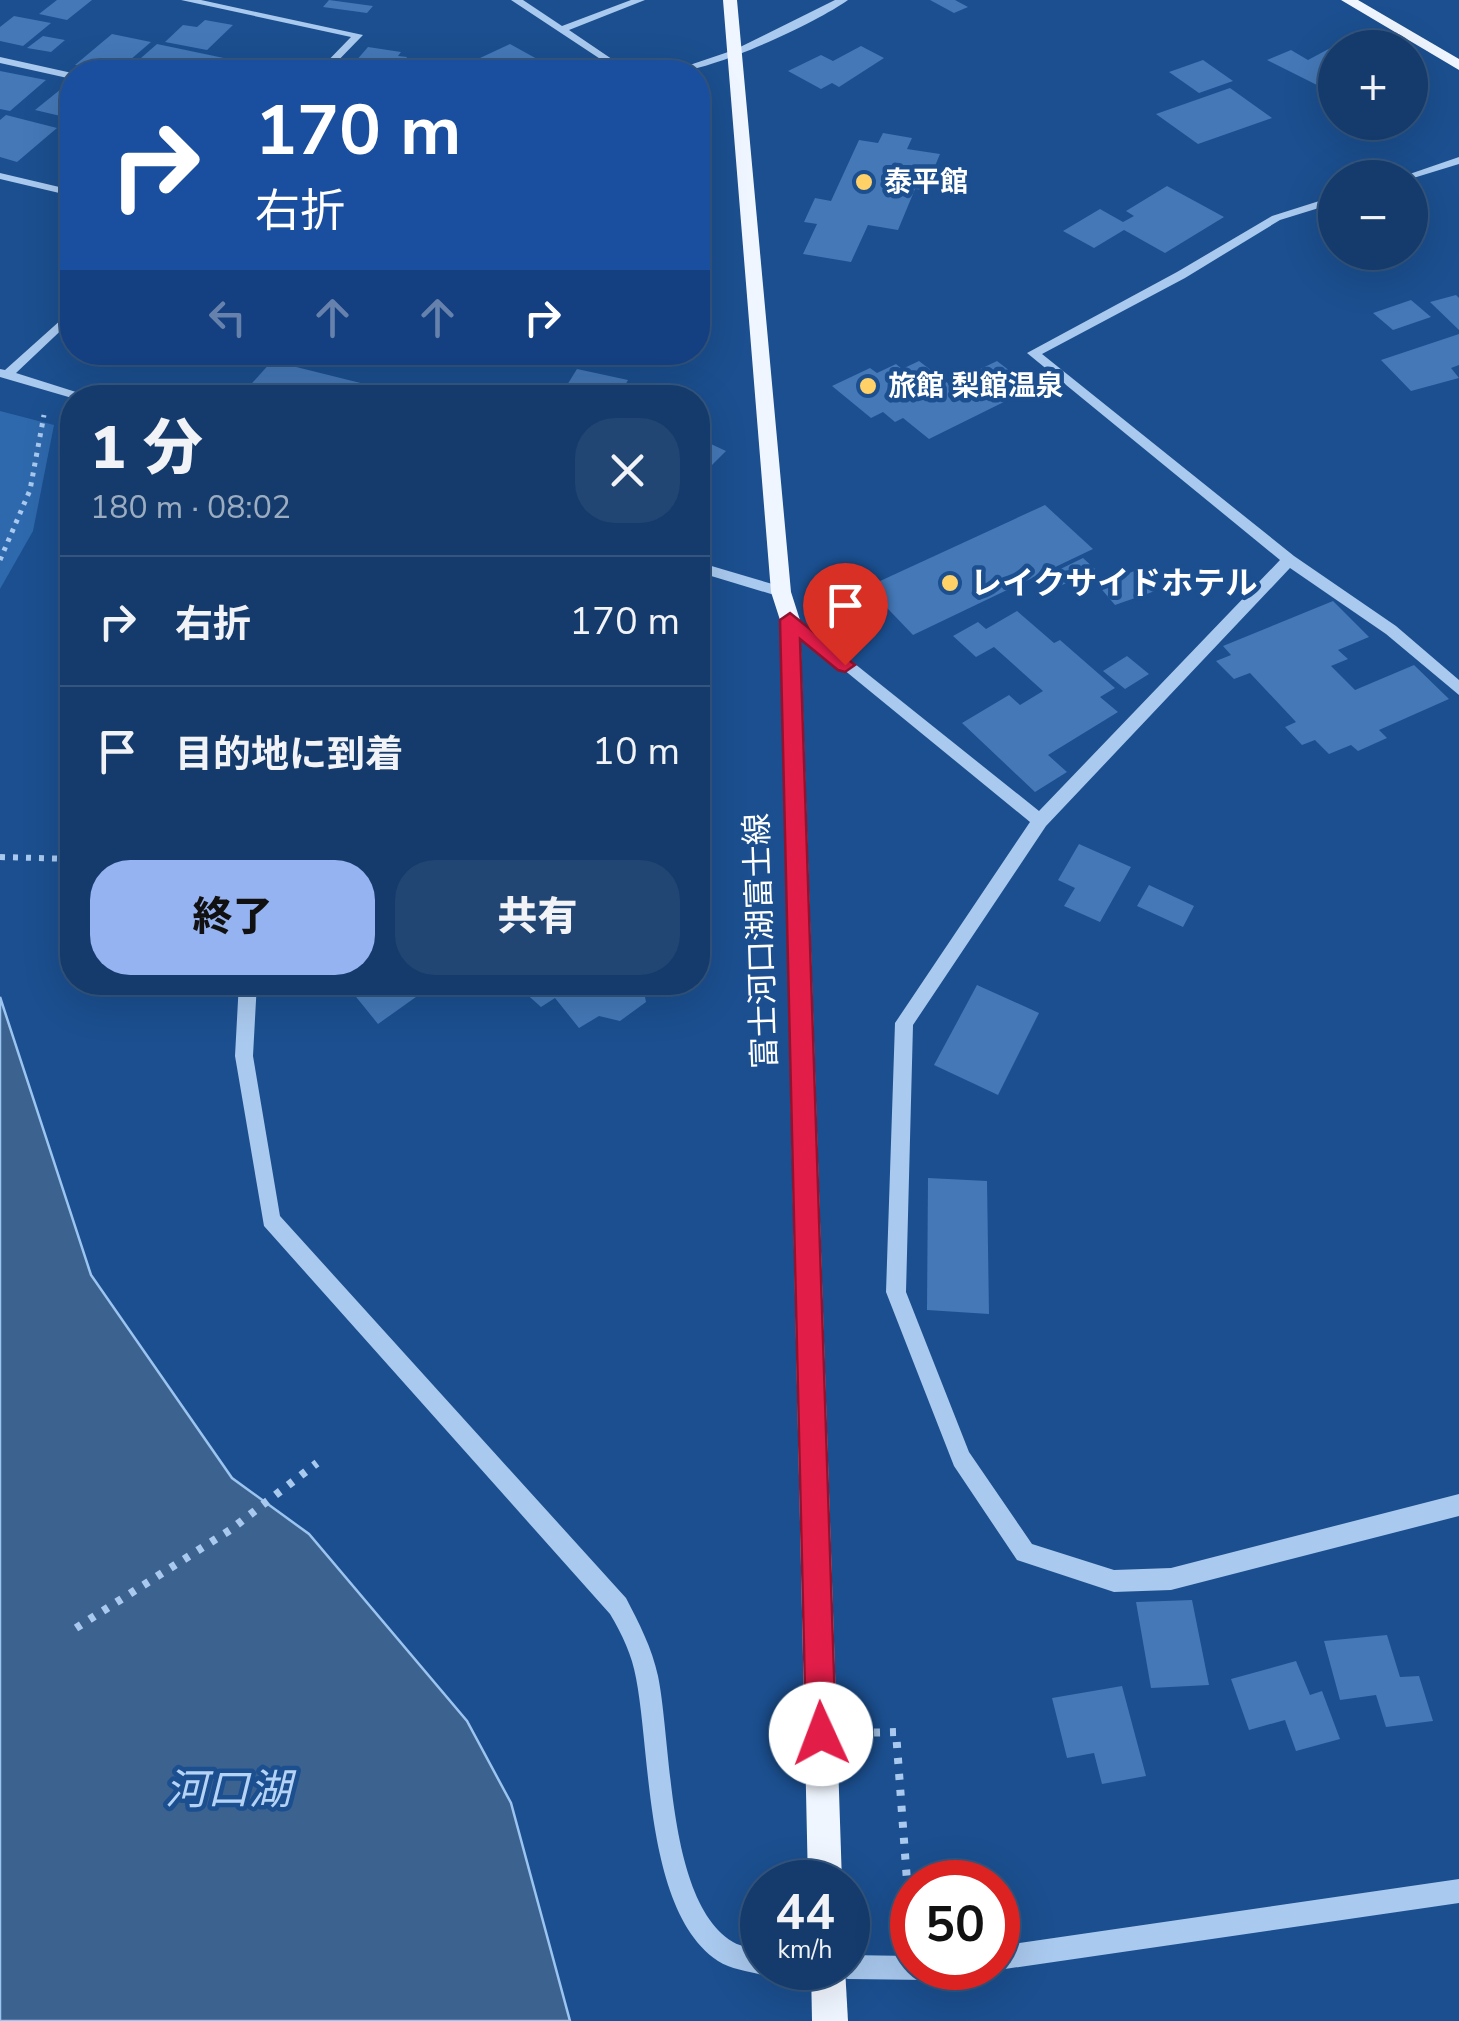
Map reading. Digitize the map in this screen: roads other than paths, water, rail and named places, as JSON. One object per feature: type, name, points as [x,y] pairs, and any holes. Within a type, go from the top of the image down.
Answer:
[{"type":"main road","name":"富士河口湖富士線","points":[[730,0],[738,52],[781,592],[790,620],[825,1860]]},
{"type":"main road","points":[[1348,0],[1459,65]]},
{"type":"main road","points":[[829,1990],[830,2021]]},
{"type":"street","points":[[186,0],[358,36],[334,60]]},
{"type":"street","points":[[516,0],[607,60]]},
{"type":"street","points":[[561,30],[640,0]]},
{"type":"street","points":[[710,61],[738,52],[843,0]]},
{"type":"street","points":[[0,60],[60,73]]},
{"type":"street","points":[[1428,170],[1459,160]]},
{"type":"street","points":[[0,176],[60,190]]},
{"type":"street","points":[[1318,204],[1276,218],[1181,275],[1032,354],[1290,560],[1391,630],[1459,689]]},
{"type":"street","points":[[4,374],[60,325]]},
{"type":"street","points":[[4,374],[60,390]]},
{"type":"street","points":[[1290,560],[1040,822],[904,1023],[896,1292],[960,1459],[1025,1552],[1114,1580],[1171,1579],[1459,1505]]},
{"type":"street","points":[[710,571],[781,592]]},
{"type":"street","points":[[790,620],[1040,822]]},
{"type":"street","points":[[247,995],[244,1056],[272,1220],[618,1606],[635,1635],[647,1676],[669,1850],[678,1886],[703,1930],[740,1954]]},
{"type":"street","points":[[1020,1955],[1459,1892]]},
{"type":"water","name":"河口湖","points":[[0,997],[91,1275],[232,1478],[309,1534],[467,1721],[511,1803],[570,2021],[0,2021]]},
{"type":"place","name":"泰平館","points":[[864,182]]},
{"type":"place","name":"旅館 梨館温泉","points":[[868,386]]},
{"type":"place","name":"レイクサイドホテル","points":[[950,583]]}]
